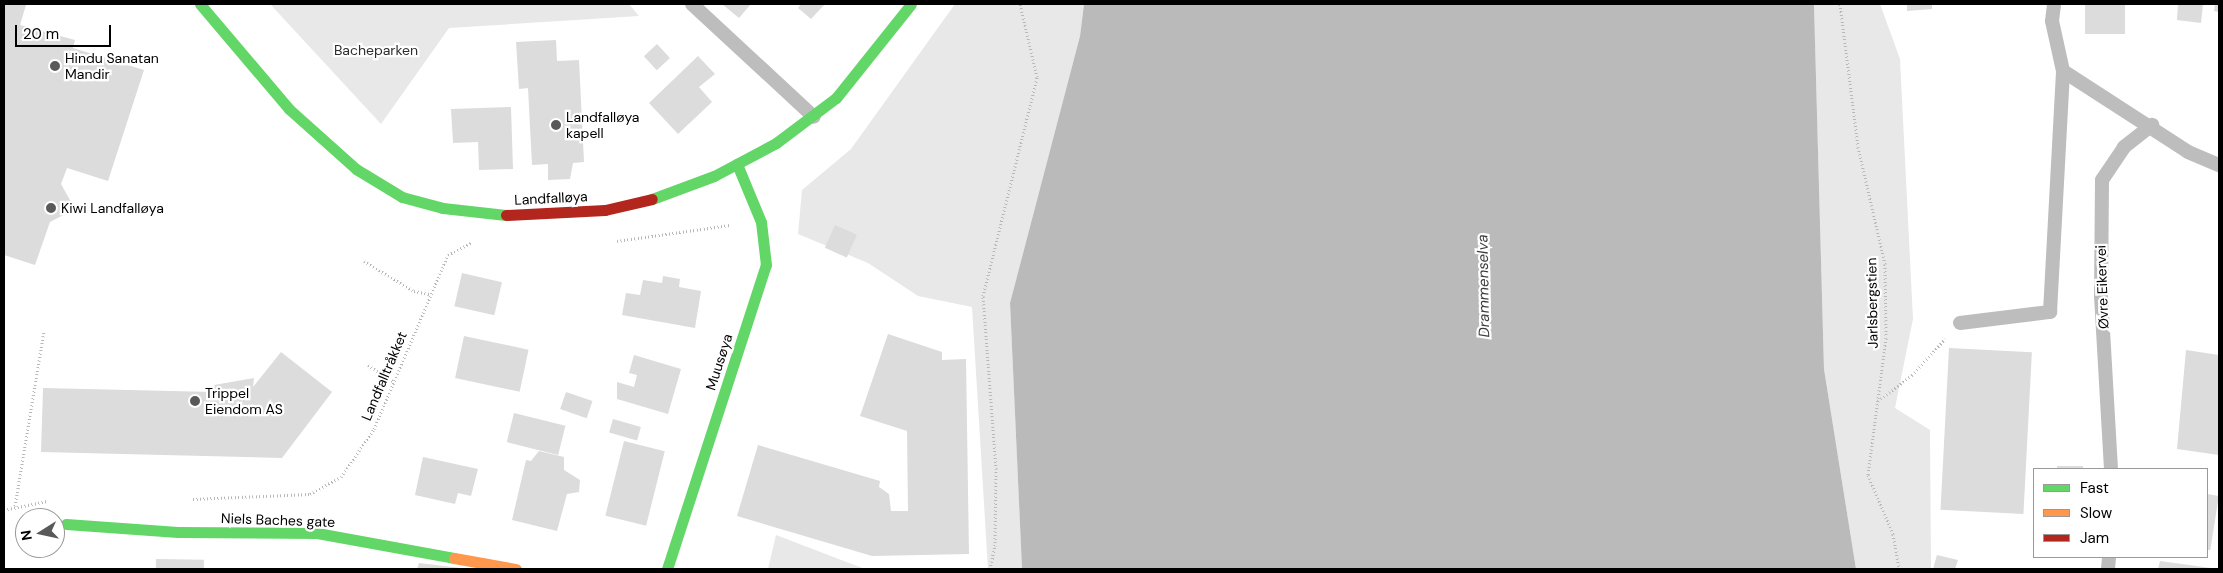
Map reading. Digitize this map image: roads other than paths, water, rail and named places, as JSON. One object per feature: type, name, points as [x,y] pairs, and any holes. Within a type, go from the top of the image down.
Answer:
[{"type":"street","name":"Landfalløya","points":[[200,4],[323,143],[402,197],[478,214],[562,215],[655,198],[737,164],[814,117],[856,77],[911,4]]},
{"type":"street","name":"Muusøya","points":[[667,569],[766,265],[761,222],[737,164]]},
{"type":"street","name":"Niels Baches gate","points":[[66,524],[178,532],[317,533],[516,569]]},
{"type":"lane","points":[[692,4],[814,117]]},
{"type":"lane","points":[[1960,322],[2050,312],[2063,71],[2052,21],[2054,4]]},
{"type":"lane","points":[[2063,71],[2152,125],[2188,152],[2219,165]]},
{"type":"lane","name":"Øvre Eikervei","points":[[2111,468],[2101,297],[2102,180],[2124,147],[2152,125]]},
{"type":"water","name":"Drammenselva","points":[[1084,4],[1814,4],[1824,369],[1856,569],[1022,569],[1010,303],[1080,36]]},
{"type":"place","name":"Hindu Sanatan Mandir","points":[[55,66]]},
{"type":"place","name":"Landfalløya kapell","points":[[556,125]]},
{"type":"place","name":"Kiwi Landfalløya","points":[[51,208]]},
{"type":"place","name":"Trippel Eiendom AS","points":[[195,401]]},
{"type":"park label","name":"Bacheparken","points":[[376,50]]}]
